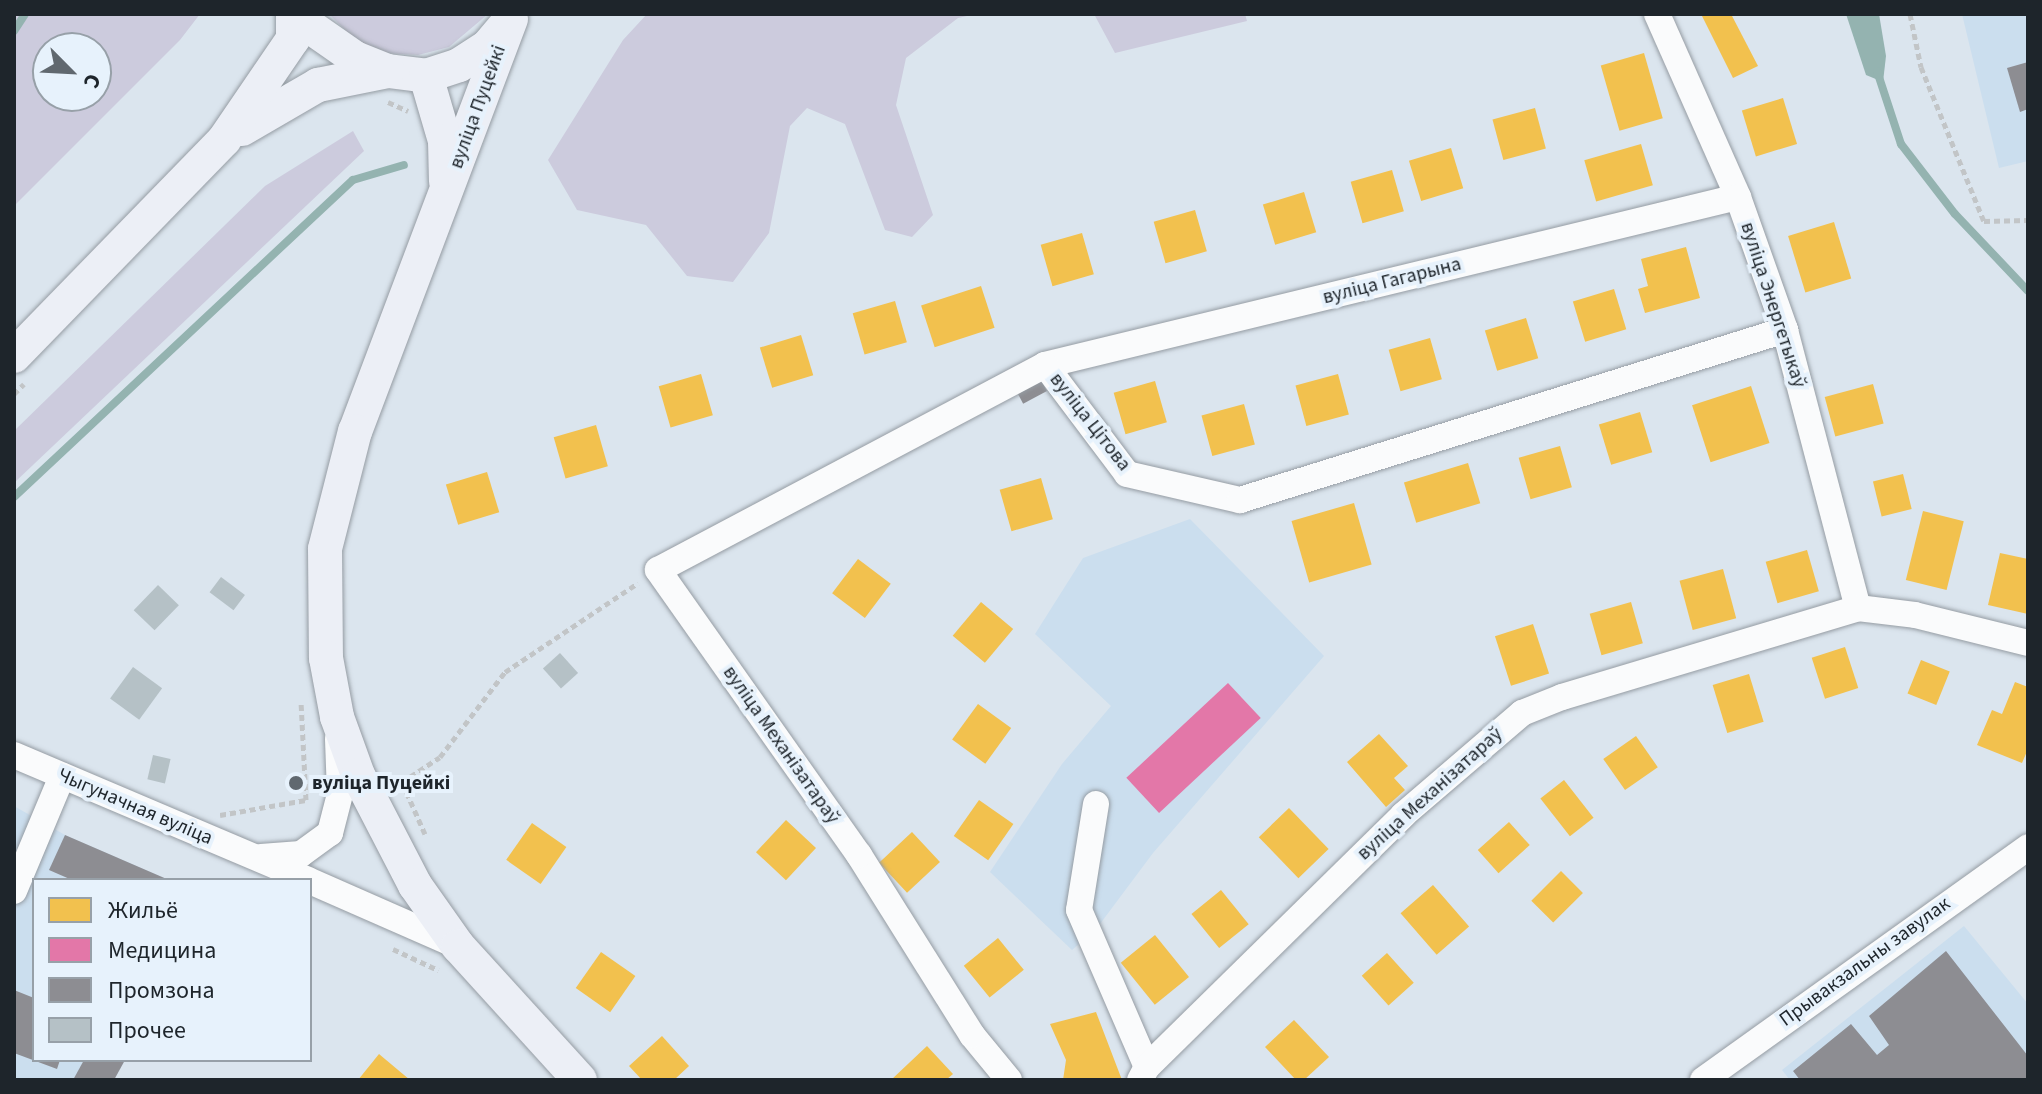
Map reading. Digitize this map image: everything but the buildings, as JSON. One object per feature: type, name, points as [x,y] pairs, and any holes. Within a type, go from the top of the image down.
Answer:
[{"type":"main road","points":[[25,364],[224,140],[293,39],[293,14]]},
{"type":"main road","points":[[302,14],[332,45],[383,84]]},
{"type":"main road","points":[[224,140],[318,85],[383,84],[426,76],[478,53],[512,16]]},
{"type":"main road","name":"вуліца Пуцейкі","points":[[512,16],[355,431],[325,549],[326,658],[337,717],[382,825],[450,959],[565,1074]]},
{"type":"main road","name":"вуліца Пуцейкі","points":[[426,76],[445,141],[446,195]]},
{"type":"street","name":"вуліца Энергетыкаў","points":[[1657,14],[1738,197],[1785,330],[1858,608]]},
{"type":"street","name":"вуліца Гагарына","points":[[1045,365],[1738,197]]},
{"type":"street","name":"вуліца Цітова","points":[[658,570],[1045,365],[1127,474],[1240,500],[1785,330]]},
{"type":"street","name":"вуліца Механізатараў","points":[[658,570],[859,855],[972,1035],[1009,1080]]},
{"type":"street","name":"вуліца Механізатараў","points":[[1144,1074],[1403,815],[1522,713],[1858,608],[1915,615],[2028,643]]},
{"type":"street","points":[[257,858],[301,854],[330,833],[340,794],[337,717]]},
{"type":"street","name":"Чыгуначная вуліца","points":[[14,755],[304,878]]},
{"type":"street","points":[[14,891],[62,776]]},
{"type":"street","points":[[1096,804],[1079,910],[1144,1074]]},
{"type":"street","name":"Прывакзальны завулак","points":[[1703,1080],[2028,847]]},
{"type":"street","name":"Чыгуначная вуліца","points":[[312,882],[450,959]]},
{"type":"path","points":[[1910,14],[1921,67],[1984,221],[2028,220]]},
{"type":"path","points":[[383,84],[410,113],[416,125]]},
{"type":"path","points":[[14,394],[25,364]]},
{"type":"path","points":[[428,840],[402,782],[440,757],[505,672],[658,570]]},
{"type":"path","points":[[210,839],[217,816],[306,800],[301,696]]},
{"type":"path","points":[[389,947],[450,959]]},
{"type":"shaded area","points":[[14,14],[200,14],[180,40],[112,108],[112,32],[32,32],[32,112],[108,112],[14,206]]},
{"type":"shaded area","points":[[329,14],[488,14],[449,47],[418,55],[385,53],[355,40]]},
{"type":"shaded area","points":[[647,14],[976,14],[958,18],[906,58],[896,105],[933,215],[912,237],[885,230],[845,124],[807,108],[790,126],[769,233],[733,282],[687,276],[646,225],[577,210],[548,160],[623,40]]},
{"type":"shaded area","points":[[1094,14],[1245,14],[1247,21],[1115,53]]},
{"type":"shaded area","points":[[1846,14],[1879,14],[1886,56],[1883,82],[1866,75]]},
{"type":"shaded area","points":[[1962,14],[2028,14],[2028,161],[1999,168]]},
{"type":"shaded area","points":[[353,131],[364,151],[14,483],[14,431],[265,186]]},
{"type":"shaded area","points":[[1190,519],[1324,656],[1153,853],[1097,928],[1072,950],[990,872],[1062,764],[1111,706],[1035,634],[1083,558]]},
{"type":"shaded area","points":[[14,806],[65,835],[164,878],[32,878],[32,1062],[124,1062],[114,1080],[14,1080]]},
{"type":"shaded area","points":[[1964,926],[2028,1004],[2028,1080],[1790,1080],[1782,1070]]},
{"type":"waterway","points":[[14,31],[25,14]]},
{"type":"waterway","points":[[1877,71],[1901,144],[1955,214],[2028,291]]},
{"type":"waterway","points":[[14,497],[353,180],[404,165]]},
{"type":"place","name":"вуліца Пуцейкі","points":[[296,783]]}]
